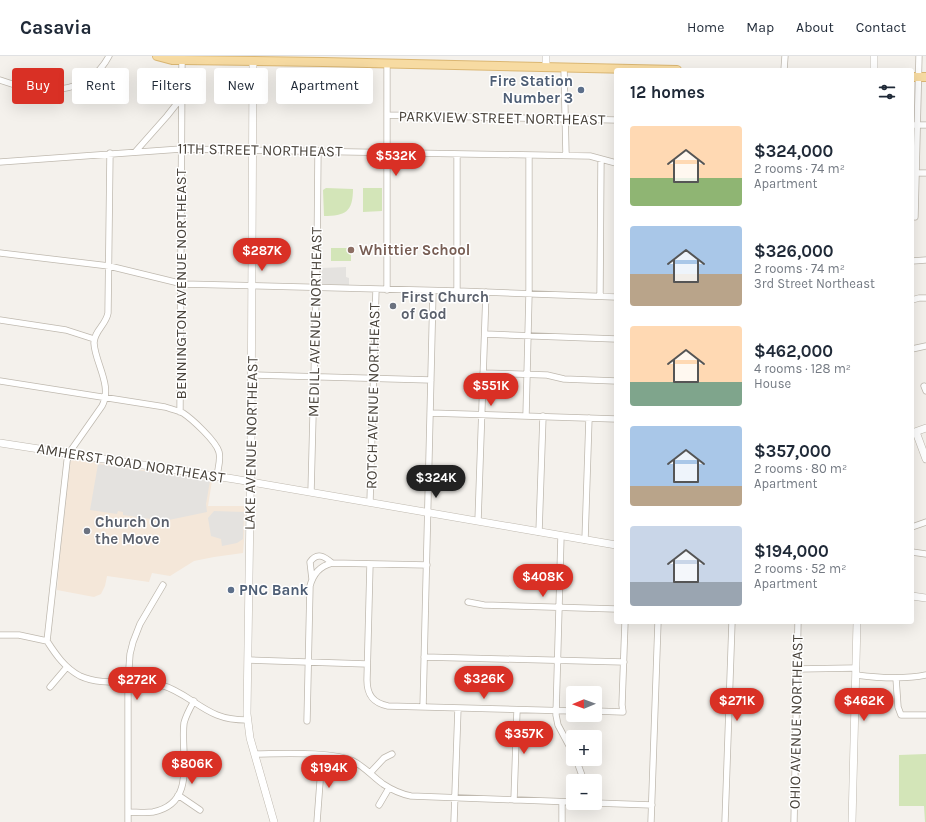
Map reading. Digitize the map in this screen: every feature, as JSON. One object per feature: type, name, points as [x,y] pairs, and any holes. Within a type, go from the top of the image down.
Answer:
[{"type":"main road","points":[[157,56],[172,60],[215,58],[253,61],[270,59],[388,61],[614,68]]},
{"type":"street","points":[[0,80],[31,89],[46,90],[68,88],[81,83],[95,74],[104,64],[108,56]]},
{"type":"street","points":[[546,56],[546,67]]},
{"type":"street","points":[[784,68],[785,56]]},
{"type":"street","points":[[874,56],[874,68]]},
{"type":"street","points":[[915,217],[915,125],[919,77],[919,56]]},
{"type":"street","name":"BENNINGTON AVENUE NORTHEAST","points":[[182,60],[182,68]]},
{"type":"street","name":"LAKE AVENUE NORTHEAST","points":[[253,61],[252,375],[247,720],[274,822]]},
{"type":"street","name":"ROTCH AVENUE NORTHEAST","points":[[387,290],[388,61]]},
{"type":"street","points":[[564,67],[566,155]]},
{"type":"street","points":[[136,152],[176,104]]},
{"type":"street","name":"BENNINGTON AVENUE NORTHEAST","points":[[180,412],[182,104]]},
{"type":"street","name":"PARKVIEW STREET NORTHEAST","points":[[387,115],[614,120]]},
{"type":"street","points":[[915,125],[926,125]]},
{"type":"street","name":"11TH STREET NORTHEAST","points":[[0,162],[181,149],[566,155],[590,156],[614,162]]},
{"type":"street","name":"MEDILL AVENUE NORTHEAST","points":[[311,492],[318,151]]},
{"type":"street","points":[[110,153],[108,317],[94,339],[106,397],[102,406],[69,453],[66,461],[47,640],[67,667],[77,674],[91,680],[161,685],[176,690],[209,711],[222,717],[247,720]]},
{"type":"street","points":[[457,154],[457,291]]},
{"type":"street","points":[[526,416],[529,294],[529,155]]},
{"type":"street","points":[[600,296],[601,159]]},
{"type":"street","points":[[914,173],[926,173]]},
{"type":"street","points":[[0,253],[109,266],[181,284],[457,291],[614,297]]},
{"type":"street","points":[[914,261],[926,260]]},
{"type":"street","name":"ROTCH AVENUE NORTHEAST","points":[[370,502],[376,289]]},
{"type":"street","points":[[423,707],[433,291]]},
{"type":"street","points":[[478,521],[486,292]]},
{"type":"street","points":[[914,299],[926,298]]},
{"type":"street","points":[[0,320],[66,330],[94,339]]},
{"type":"street","points":[[485,334],[614,339]]},
{"type":"street","points":[[914,349],[926,346]]},
{"type":"street","points":[[483,373],[527,374],[552,376],[564,379],[614,381]]},
{"type":"street","points":[[252,375],[431,380]]},
{"type":"street","points":[[0,381],[165,407],[180,412],[188,417],[207,435],[218,449],[219,463],[217,476]]},
{"type":"street","points":[[430,413],[614,418]]},
{"type":"street","points":[[539,532],[543,416]]},
{"type":"street","points":[[585,540],[589,418]]},
{"type":"street","points":[[926,428],[914,433],[926,459]]},
{"type":"street","name":"AMHERST ROAD NORTHEAST","points":[[0,443],[217,476],[614,545]]},
{"type":"street","points":[[914,525],[926,522]]},
{"type":"street","points":[[561,536],[556,710],[558,725],[566,740]]},
{"type":"street","points":[[914,552],[926,554]]},
{"type":"street","points":[[312,580],[310,565],[316,556],[324,556],[332,563]]},
{"type":"street","points":[[307,721],[310,586],[318,570],[332,563],[427,565]]},
{"type":"street","points":[[370,564],[367,688],[369,695],[379,704],[423,707],[566,711]]},
{"type":"street","points":[[128,822],[128,682],[130,654],[136,631],[163,585]]},
{"type":"street","points":[[914,596],[926,598]]},
{"type":"street","points":[[468,602],[484,606],[614,609]]},
{"type":"street","points":[[602,711],[623,712],[625,624]]},
{"type":"street","points":[[651,822],[658,624]]},
{"type":"street","points":[[725,822],[732,624]]},
{"type":"street","name":"OHIO AVENUE NORTHEAST","points":[[794,822],[798,624]]},
{"type":"street","points":[[852,822],[857,624]]},
{"type":"street","points":[[0,635],[19,635],[47,640]]},
{"type":"street","points":[[424,657],[624,662]]},
{"type":"street","points":[[248,660],[367,664]]},
{"type":"street","points":[[50,687],[67,667]]},
{"type":"street","points":[[797,669],[856,672],[872,677],[896,678],[926,675]]},
{"type":"street","points":[[896,678],[898,706],[901,715],[926,715]]},
{"type":"street","points":[[128,812],[156,811],[171,803],[178,796],[183,786],[185,776],[184,723],[188,711],[194,701]]},
{"type":"street","points":[[454,822],[458,708]]},
{"type":"street","points":[[514,800],[517,710]]},
{"type":"street","points":[[255,754],[338,756],[360,765],[389,788],[398,793],[411,796],[566,802]]},
{"type":"street","points":[[370,773],[384,758],[392,754]]},
{"type":"street","points":[[317,822],[322,755]]},
{"type":"street","points":[[379,805],[389,788]]},
{"type":"street","points":[[178,796],[200,810]]},
{"type":"street","points":[[562,802],[562,822]]},
{"type":"street","points":[[602,803],[652,805]]},
{"type":"shaded area","points":[[346,267],[346,277],[349,278],[349,285],[322,284],[322,268]]},
{"type":"shaded area","points":[[73,459],[212,481],[208,506],[245,506],[243,553],[194,561],[170,576],[152,573],[149,582],[107,576],[105,586],[101,594],[94,597],[57,590],[65,493],[70,462]]},
{"type":"shaded area","points":[[98,464],[210,481],[206,504],[207,512],[164,521],[123,515],[123,512],[118,511],[117,514],[90,510]]},
{"type":"shaded area","points":[[214,511],[244,512],[243,539],[237,543],[222,546],[221,539],[211,536],[208,518]]},
{"type":"green space","points":[[326,188],[353,189],[353,197],[349,208],[342,214],[324,216],[323,190]]},
{"type":"green space","points":[[363,188],[382,188],[382,211],[363,212]]},
{"type":"green space","points":[[331,248],[351,248],[351,261],[331,261]]},
{"type":"green space","points":[[926,754],[925,822],[924,806],[899,806],[899,755]]},
{"type":"place","name":"Fire Station Number 3","points":[[581,90]]},
{"type":"place","name":"Whittier School","points":[[351,250]]},
{"type":"place","name":"First Church of God","points":[[393,306]]},
{"type":"place","name":"Church On the Move","points":[[87,531]]},
{"type":"place","name":"PNC Bank","points":[[231,590]]}]
